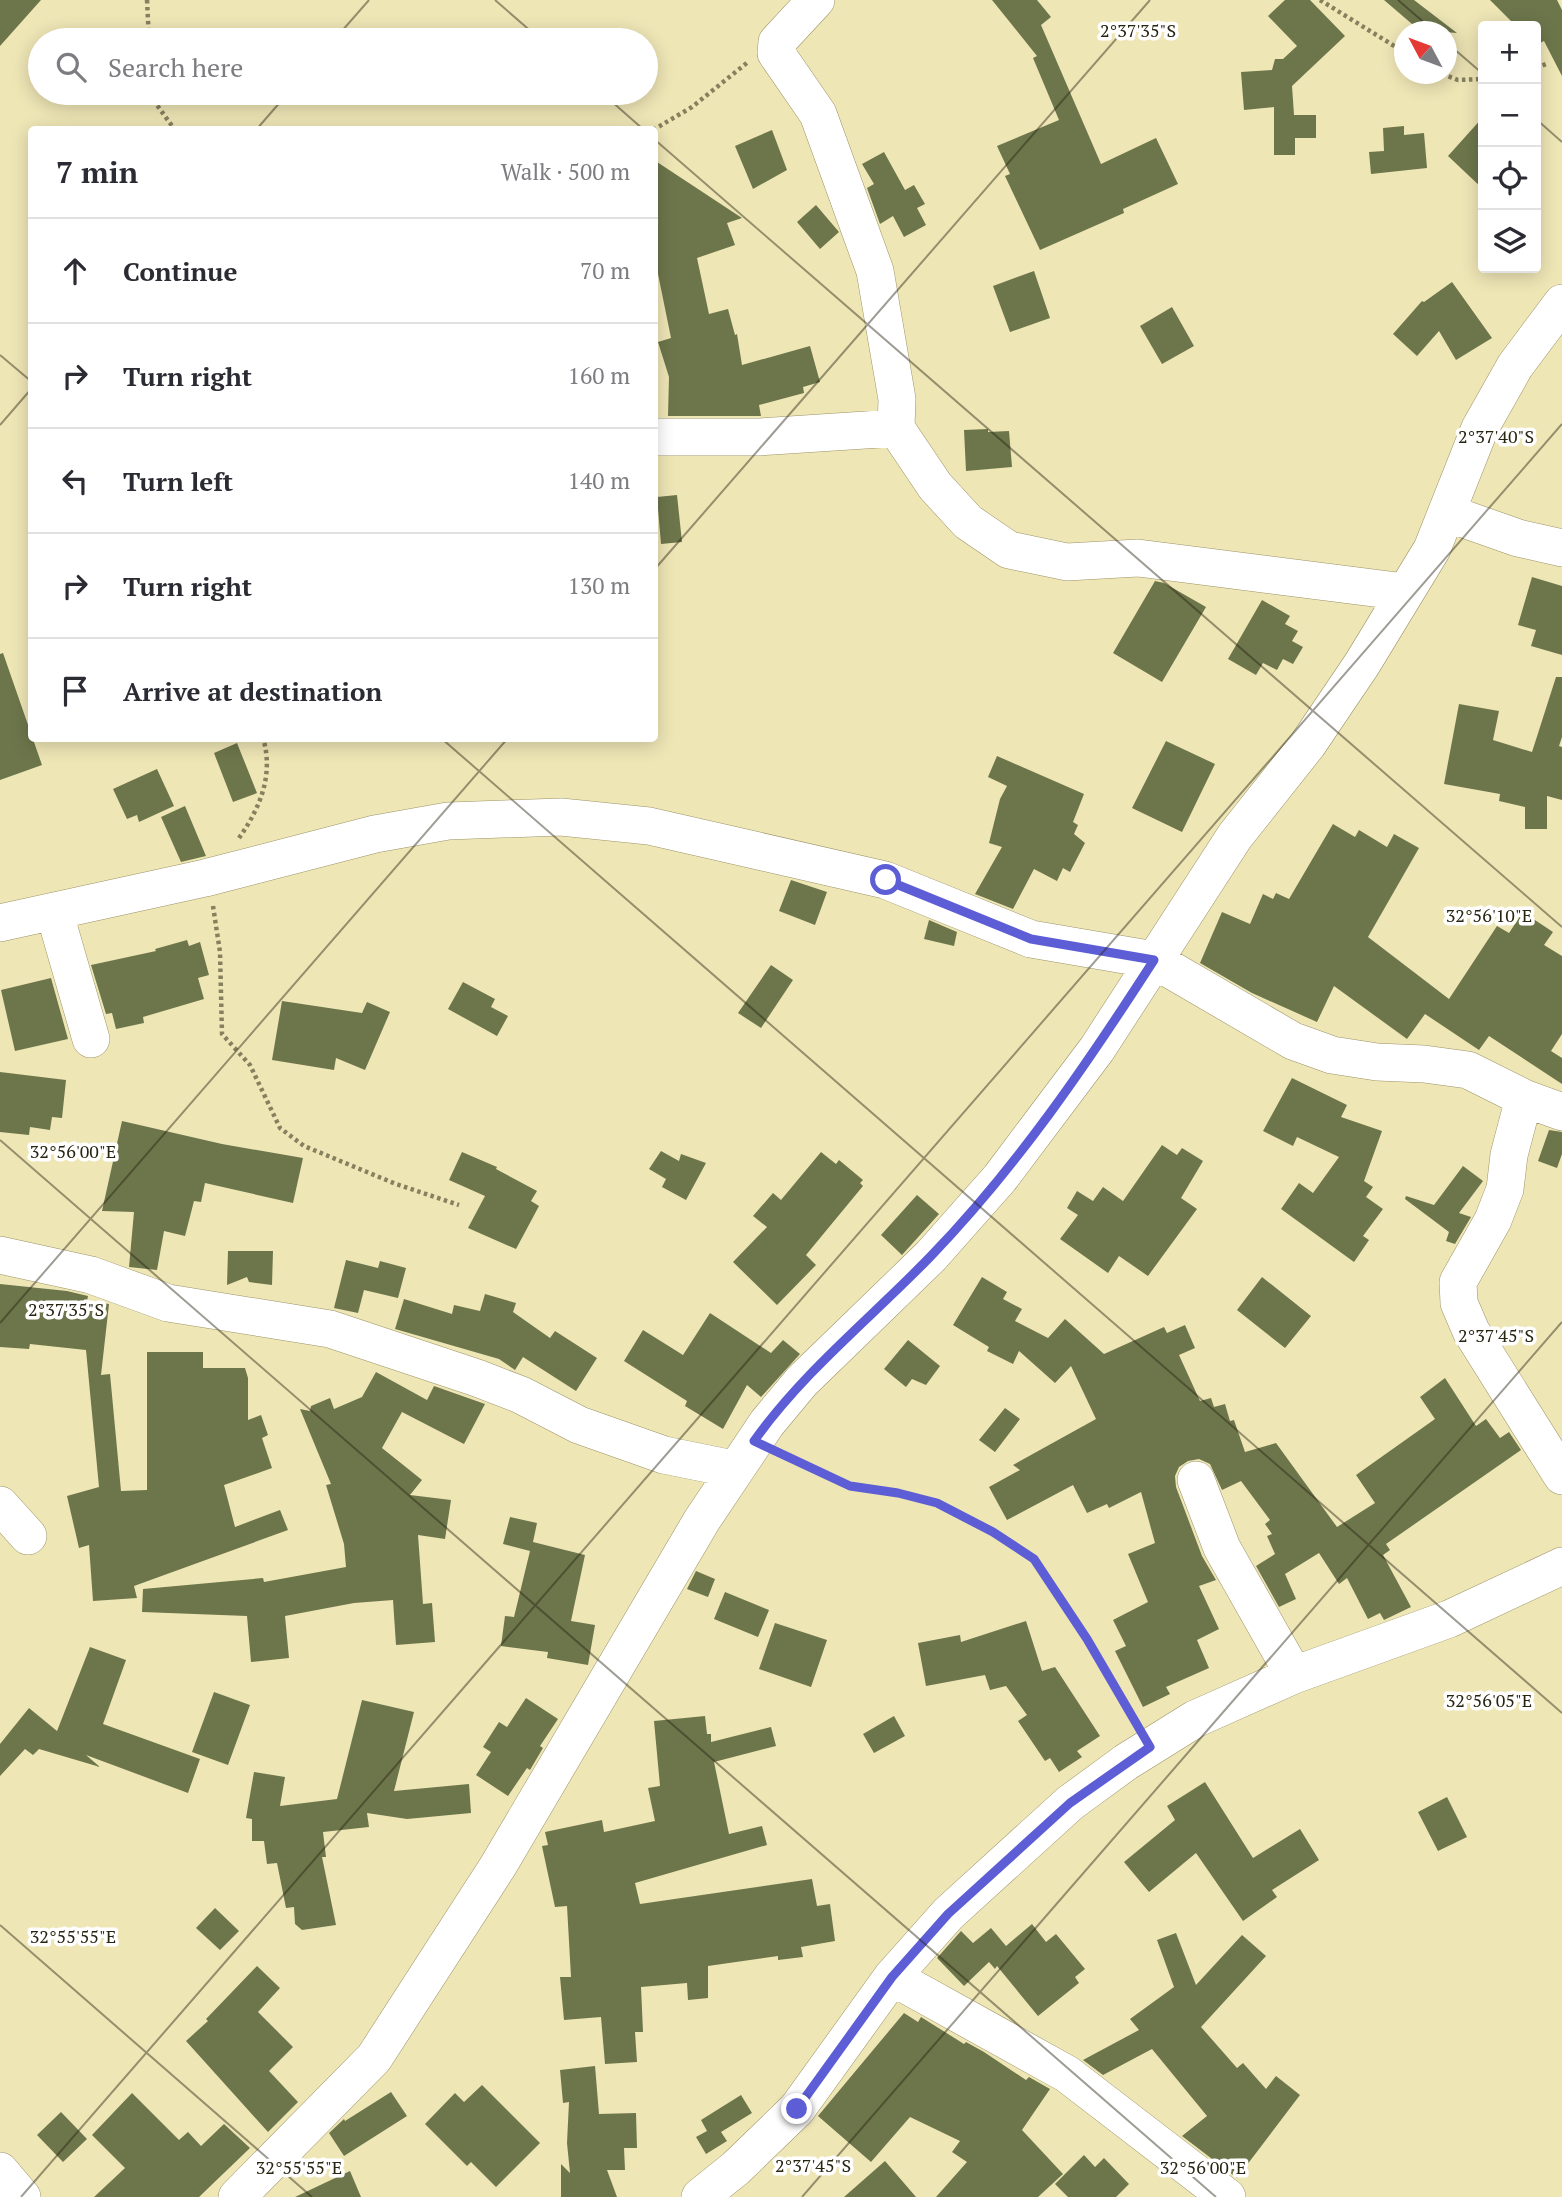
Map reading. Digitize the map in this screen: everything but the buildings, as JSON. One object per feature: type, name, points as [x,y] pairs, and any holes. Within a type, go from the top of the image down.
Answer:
[{"type":"street","points":[[816,0],[777,42],[776,53],[781,64],[818,114],[875,271],[897,399],[896,428],[935,486],[968,522],[1009,550],[1067,562],[1138,558],[1405,592]]},
{"type":"street","points":[[237,2197],[374,2058],[498,1866],[744,1455],[802,1381],[931,1256],[1000,1178],[1097,1049],[1235,836],[1308,744],[1432,549],[1480,428],[1515,366],[1562,303]]},
{"type":"street","points":[[658,437],[772,437],[896,428]]},
{"type":"street","points":[[1447,513],[1518,538],[1562,548]]},
{"type":"street","points":[[0,923],[213,876],[374,834],[449,821],[561,817],[649,826],[886,880],[1031,939],[1154,960],[1293,1041],[1332,1055],[1366,1061],[1468,1070],[1524,1098],[1562,1112]]},
{"type":"street","points":[[54,911],[91,1039]]},
{"type":"street","points":[[1524,1098],[1509,1155],[1505,1189],[1493,1220],[1458,1282],[1459,1303],[1471,1331],[1562,1476]]},
{"type":"street","points":[[0,1255],[91,1275],[168,1303],[330,1329],[477,1378],[521,1395],[579,1425],[664,1455],[744,1455]]},
{"type":"street","points":[[1196,1480],[1222,1548],[1294,1675]]},
{"type":"street","points":[[0,1505],[27,1536]]},
{"type":"street","points":[[700,2197],[736,2168],[797,2109],[892,1977],[948,1914],[1070,1803],[1195,1719],[1294,1675],[1450,1619],[1562,1566]]},
{"type":"street","points":[[892,1977],[1067,2074],[1227,2197]]},
{"type":"street","points":[[0,2171],[22,2197]]},
{"type":"path","points":[[147,0],[148,28]]},
{"type":"path","points":[[1320,0],[1394,45]]},
{"type":"path","points":[[658,127],[692,107],[777,42]]},
{"type":"path","points":[[1541,66],[1546,64]]},
{"type":"path","points":[[1457,80],[1478,79]]},
{"type":"path","points":[[157,105],[172,126]]},
{"type":"path","points":[[264,742],[268,756],[264,797],[213,876],[220,952],[222,1034],[250,1065],[280,1128],[303,1146],[396,1184],[459,1205]]},
{"type":"path","points":[[744,1455],[850,1486],[898,1493],[937,1503],[993,1532],[1034,1559],[1087,1639],[1150,1747]]},
{"type":"route","points":[[797,2109],[892,1977],[948,1914],[1070,1803],[1150,1747],[1087,1639],[1055,1595],[1034,1559],[993,1532],[937,1503],[898,1493],[850,1486],[754,1441],[802,1381],[931,1256],[1000,1178],[1047,1119],[1097,1049],[1154,960],[1031,939],[988,925],[947,904],[886,880]]}]
